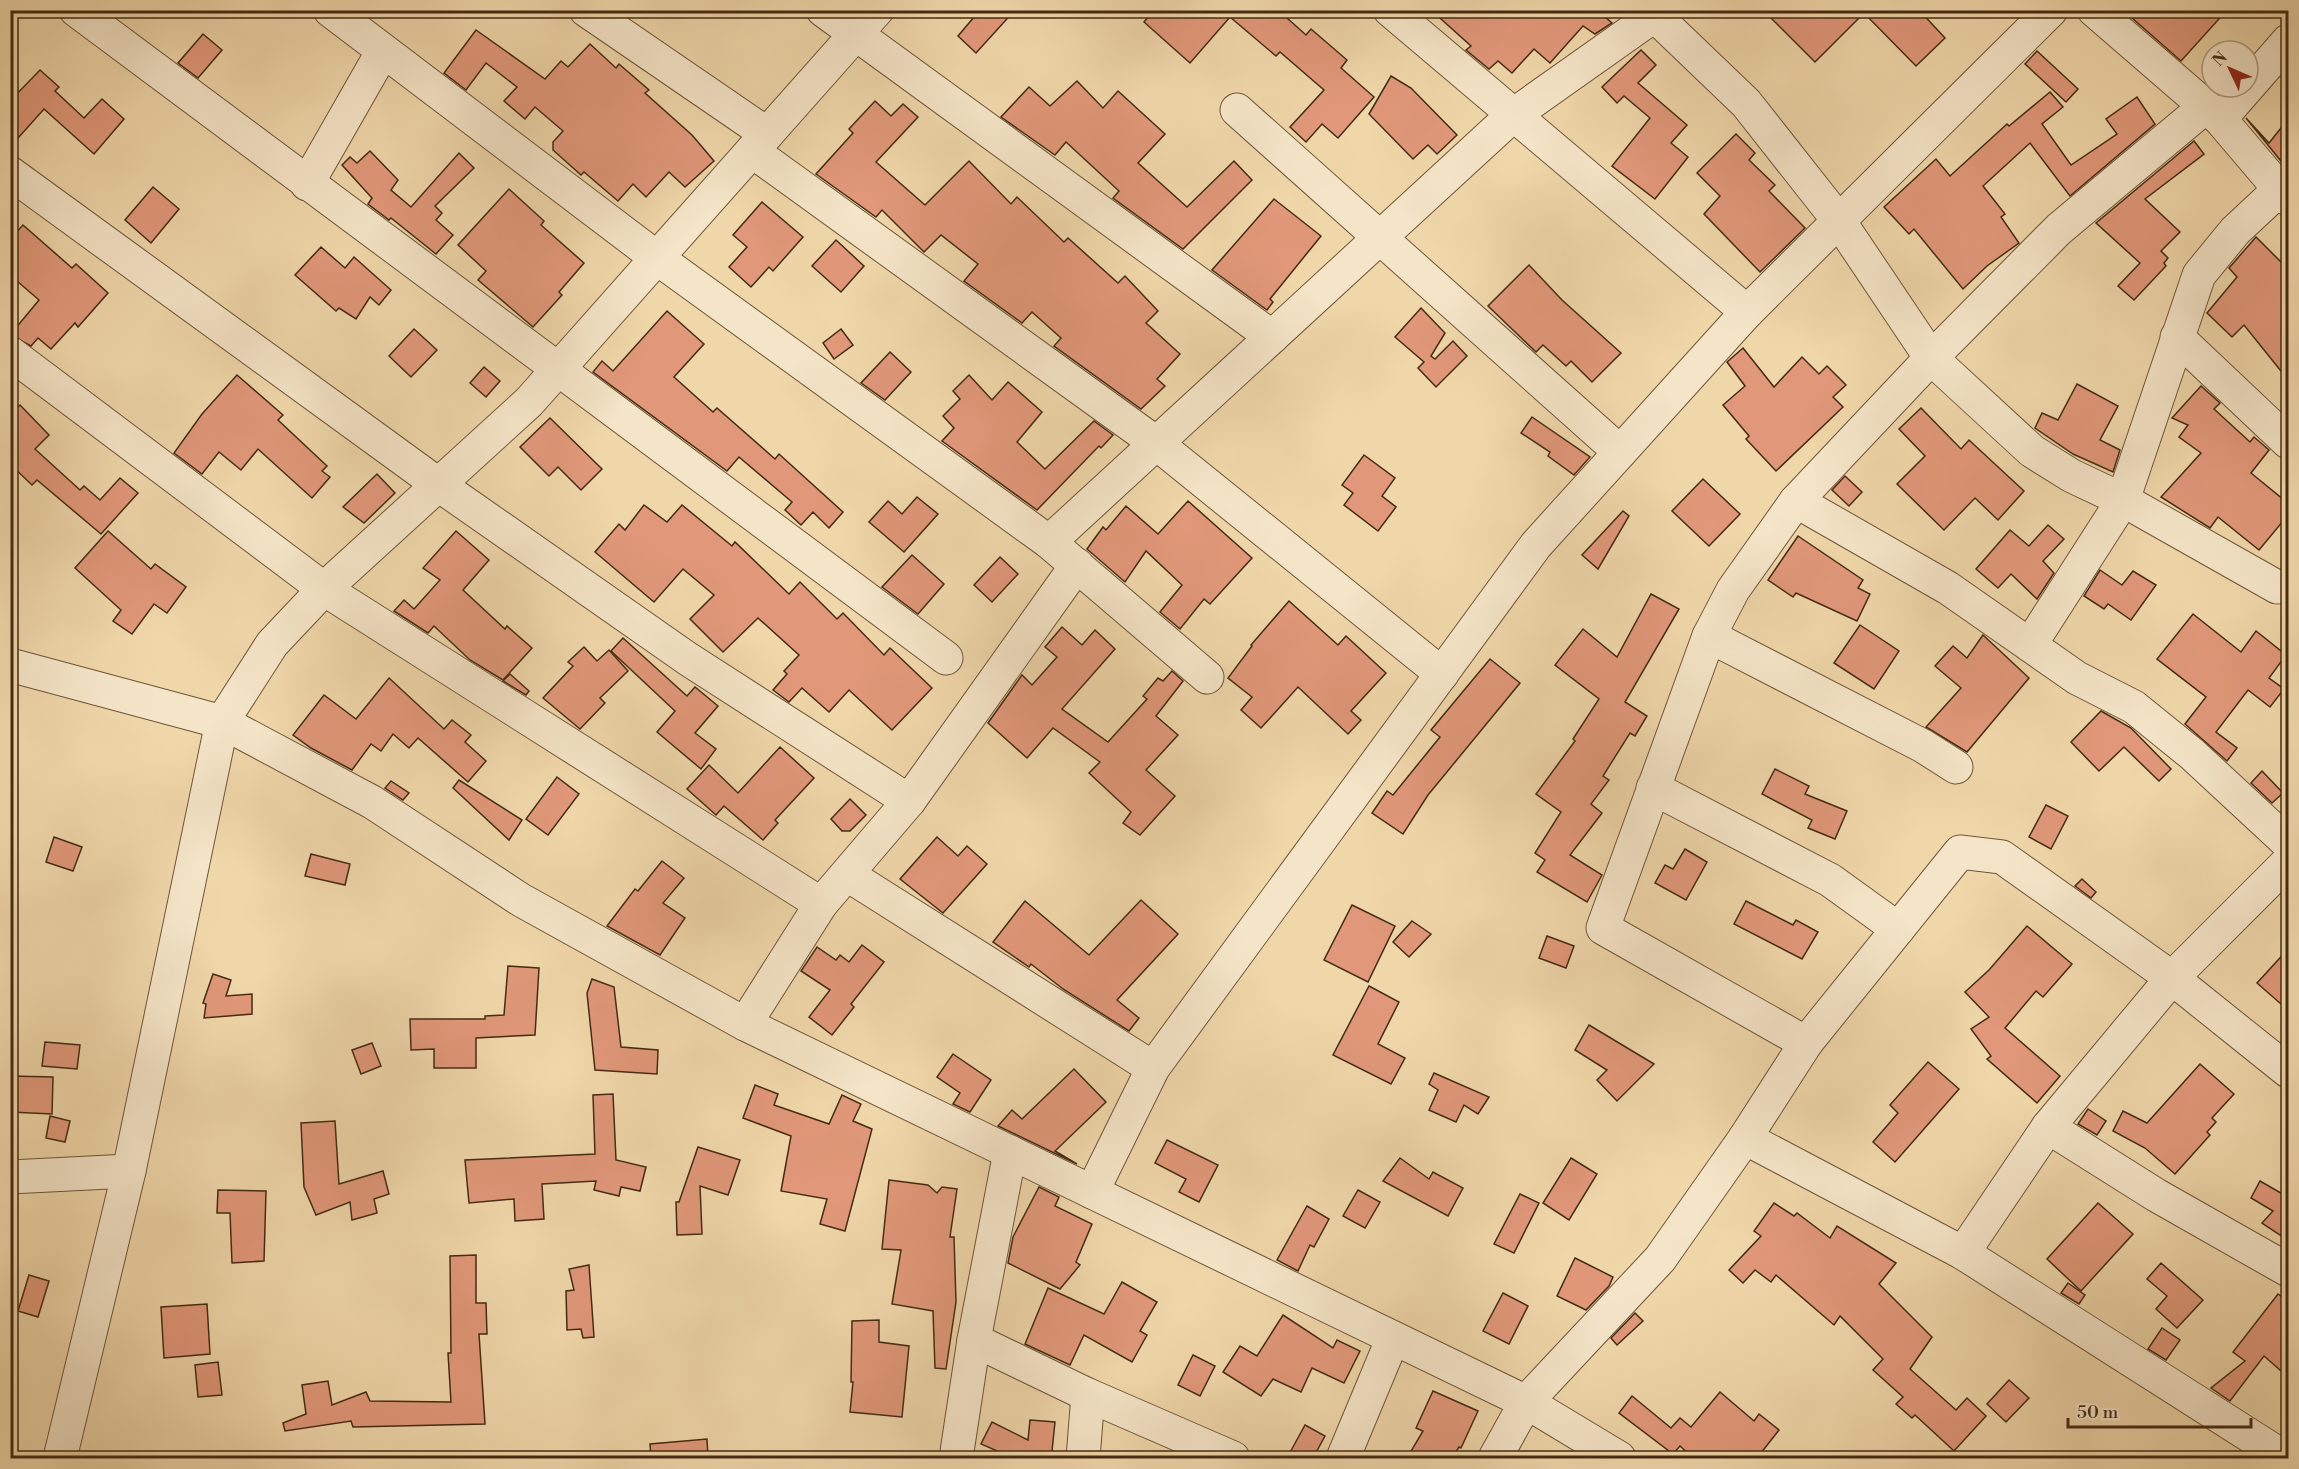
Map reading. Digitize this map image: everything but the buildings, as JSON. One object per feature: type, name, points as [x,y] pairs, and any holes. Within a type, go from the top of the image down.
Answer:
[{"type":"street","points":[[76,10],[557,371],[946,658]]},
{"type":"street","points":[[330,10],[657,258],[1049,542],[1207,677]]},
{"type":"street","points":[[586,10],[1156,443],[1442,674]]},
{"type":"street","points":[[823,10],[1272,337]]},
{"type":"street","points":[[60,1458],[129,1171],[222,722],[272,644],[324,590],[529,402],[877,10]]},
{"type":"street","points":[[1390,10],[1512,116],[1747,312]]},
{"type":"street","points":[[1092,1192],[1153,1068],[1536,545],[1747,312],[2051,10]]},
{"type":"street","points":[[2030,645],[2123,500],[2199,275],[2235,231],[2284,194],[2212,113],[2094,10]]},
{"type":"street","points":[[1049,542],[1512,116],[1656,12],[1746,103],[1839,221],[1931,357],[2032,451],[2072,476],[2123,500],[2277,587]]},
{"type":"street","points":[[1806,1043],[1603,928],[1709,636],[1733,590],[1796,501],[1931,357],[2059,229],[2212,113],[2289,41]]},
{"type":"street","points":[[307,184],[383,51]]},
{"type":"street","points":[[1237,110],[1378,239],[1620,452]]},
{"type":"street","points":[[10,173],[439,485],[688,659],[909,801]]},
{"type":"street","points":[[2177,337],[2289,442]]},
{"type":"street","points":[[10,353],[324,590],[821,904]]},
{"type":"street","points":[[1796,501],[1948,588],[2077,678],[2134,707],[2192,754],[2289,843]]},
{"type":"street","points":[[745,1024],[821,904],[909,801],[1077,565]]},
{"type":"street","points":[[1709,636],[1923,746],[1956,767]]},
{"type":"street","points":[[10,665],[222,722],[372,802],[521,900],[745,1024],[1526,1402],[1619,1458]]},
{"type":"street","points":[[1653,788],[1830,880],[1898,929]]},
{"type":"street","points":[[1495,1458],[1526,1402],[1660,1259],[1746,1138],[1806,1043],[1960,852],[2002,857],[2172,978],[2289,1071]]},
{"type":"street","points":[[1963,1253],[2048,1126],[2172,978],[2289,862]]},
{"type":"street","points":[[848,875],[1153,1068]]},
{"type":"street","points":[[2048,1126],[2156,1195],[2289,1270]]},
{"type":"street","points":[[1746,1138],[1963,1253],[2284,1458]]},
{"type":"street","points":[[956,1458],[974,1340],[1010,1152]]},
{"type":"street","points":[[10,1177],[129,1171]]},
{"type":"street","points":[[1343,1458],[1393,1338]]},
{"type":"street","points":[[974,1340],[1088,1395],[1233,1458]]},
{"type":"street","points":[[1083,1458],[1088,1395]]}]
